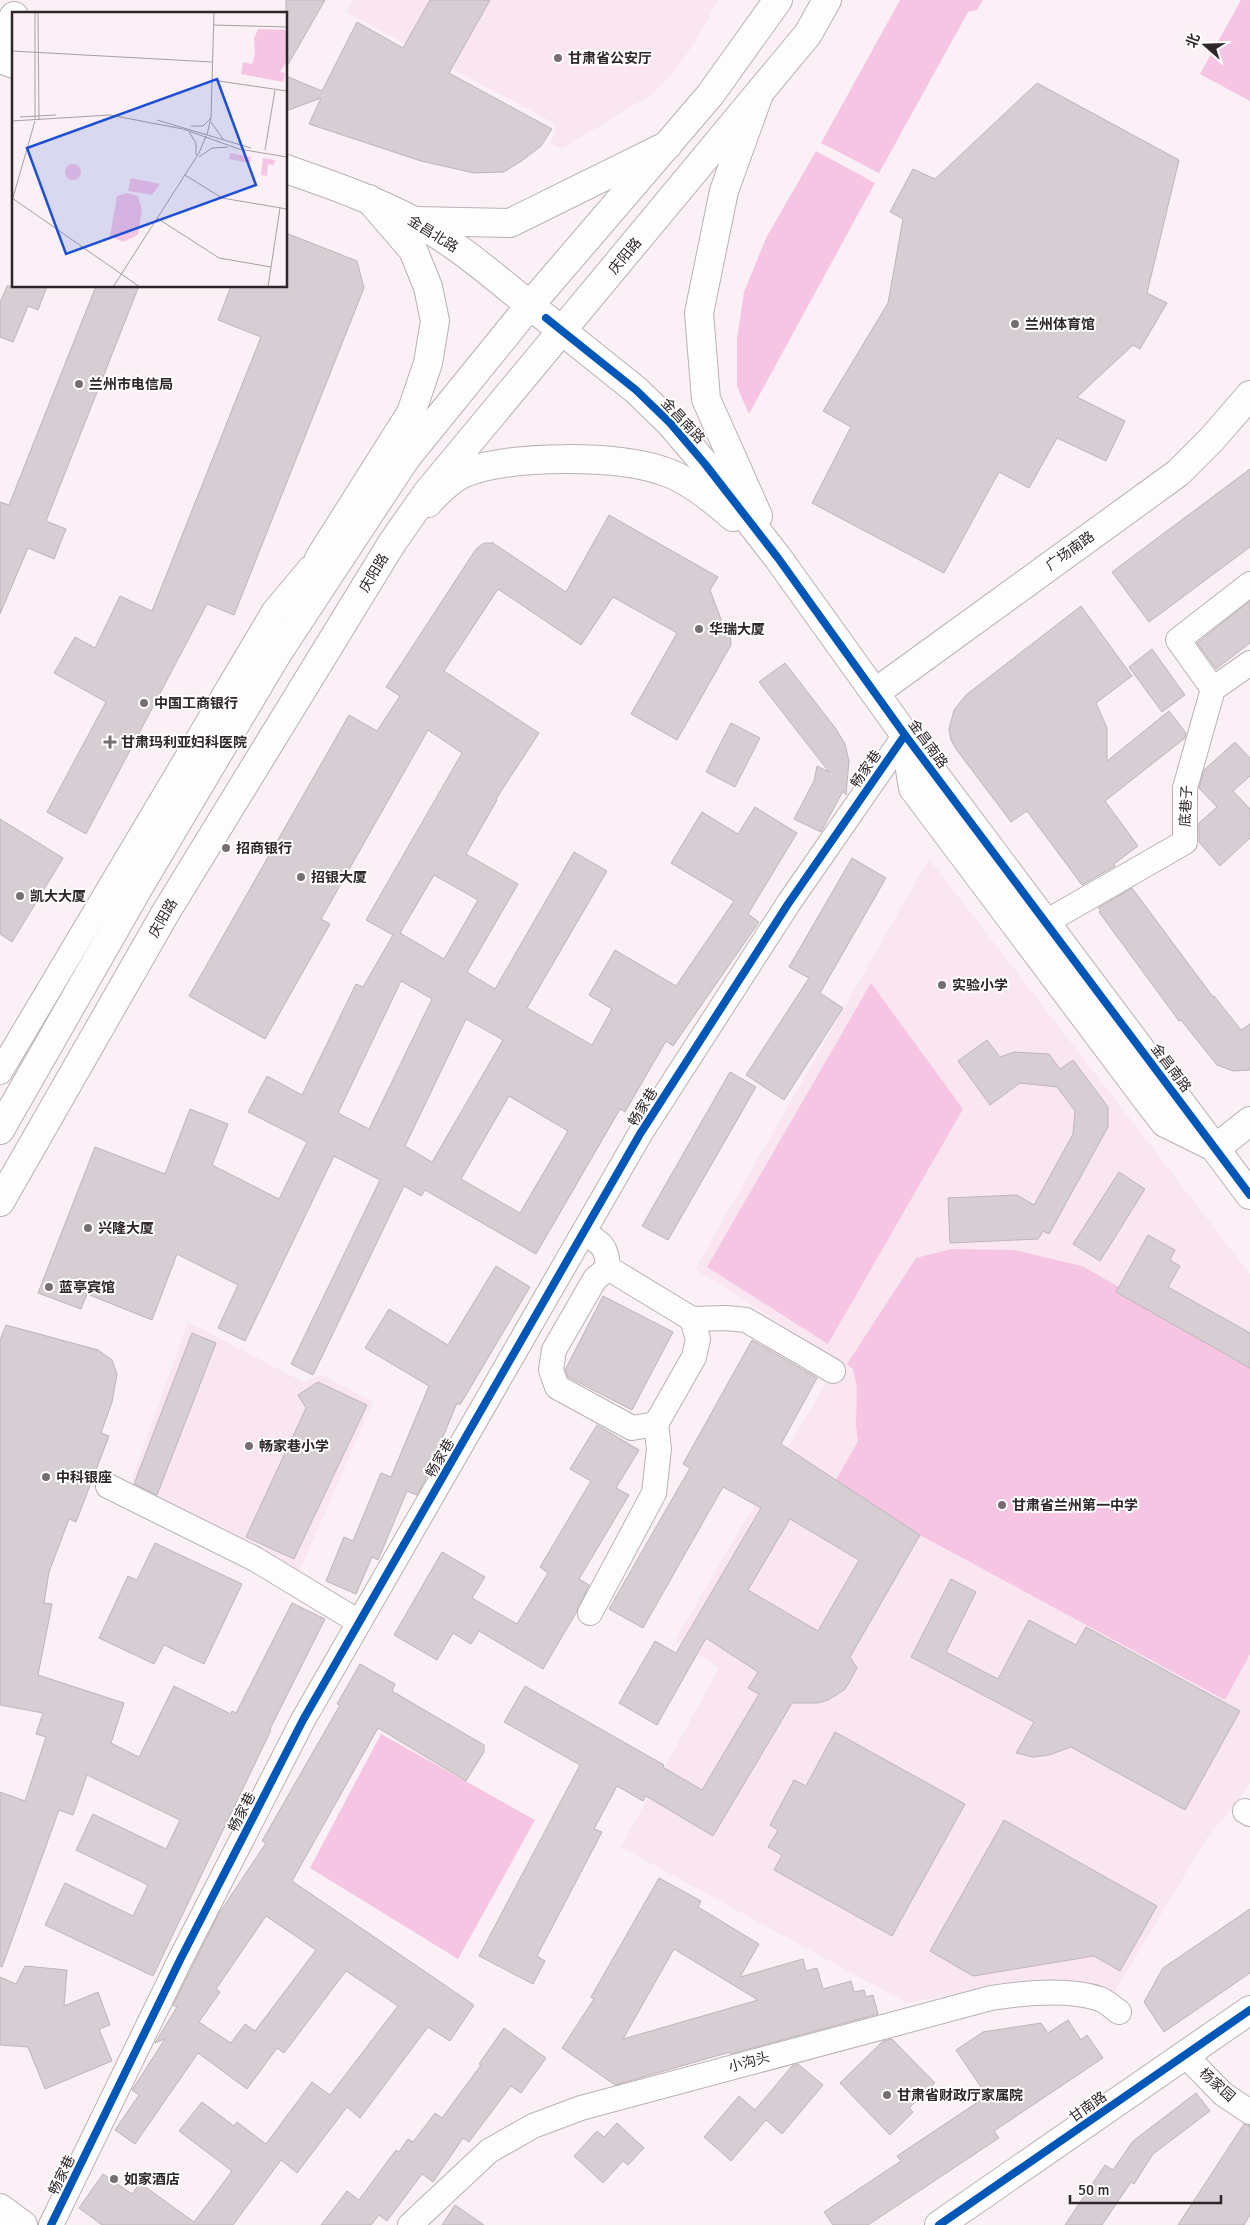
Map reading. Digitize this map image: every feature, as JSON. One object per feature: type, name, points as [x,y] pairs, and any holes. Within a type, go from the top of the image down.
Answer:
[{"type":"main road","points":[[16,12],[22,0]]},
{"type":"main road","name":"庆阳路","points":[[0,1202],[166,912],[392,543],[546,318],[668,145],[710,95],[778,0]]},
{"type":"main road","name":"庆阳路","points":[[0,1130],[140,885],[277,654],[406,458],[546,318],[760,92],[808,34],[827,0]]},
{"type":"main road","points":[[0,43],[12,19]]},
{"type":"main road","points":[[0,59],[12,63]]},
{"type":"main road","points":[[760,92],[724,191],[699,313],[706,399],[778,558]]},
{"type":"main road","points":[[415,221],[510,223],[668,145]]},
{"type":"main road","name":"金昌北路","points":[[288,169],[369,199],[415,221],[472,259],[546,318]]},
{"type":"main road","points":[[277,654],[320,557],[411,413],[428,363],[435,321],[428,287],[413,250],[369,199]]},
{"type":"main road","name":"金昌南路","points":[[546,318],[636,390],[670,423],[705,464],[778,558],[876,692],[905,735],[1250,1195]]},
{"type":"main road","name":"广场南路","points":[[876,692],[1178,473],[1212,439],[1250,395]]},
{"type":"main road","points":[[392,543],[439,491],[466,472],[511,462],[589,459],[634,463],[665,471],[696,489],[727,511],[778,558]]},
{"type":"main road","name":"金昌南路","points":[[905,735],[913,788],[1139,1090],[1165,1123],[1216,1148]]},
{"type":"main road","points":[[1216,1148],[1250,1121]]},
{"type":"main road","name":"甘南路","points":[[940,2225],[1250,2010]]},
{"type":"main road","points":[[0,2208],[23,2225]]},
{"type":"street","points":[[0,1072],[274,611],[320,557]]},
{"type":"street","points":[[1250,584],[1178,640],[1213,688],[1250,663]]},
{"type":"street","name":"底巷子","points":[[1046,922],[1185,842],[1185,788],[1213,688]]},
{"type":"street","name":"畅家巷","points":[[51,2225],[180,1960],[246,1830],[303,1720],[359,1622],[640,1134],[788,904],[905,735]]},
{"type":"street","points":[[584,1233],[601,1243],[608,1255],[608,1268],[595,1279],[554,1350],[551,1370],[558,1387],[632,1428],[656,1424]]},
{"type":"street","points":[[608,1268],[692,1319],[726,1318],[746,1320],[833,1371]]},
{"type":"street","points":[[590,1613],[654,1492],[659,1449],[656,1424],[694,1357],[698,1340],[692,1319]]},
{"type":"street","points":[[108,1486],[255,1559],[359,1622]]},
{"type":"street","name":"小沟头","points":[[410,2225],[489,2151],[533,2126],[581,2108],[991,1998],[1033,1992],[1068,1994],[1101,1999],[1119,2012]]},
{"type":"street","name":"杨家园","points":[[1185,2055],[1223,2094],[1250,2112]]},
{"type":"shaded area","name":"甘肃省公安厅","points":[[353,0],[718,0],[695,42],[672,75],[649,96],[563,148],[554,146],[551,142],[556,130],[552,122],[346,12]]},
{"type":"shaded area","points":[[900,0],[983,0],[977,10],[968,12],[879,173],[821,143]]},
{"type":"shaded area","points":[[1241,0],[1250,0],[1250,101],[1200,74]]},
{"type":"shaded area","points":[[816,151],[875,183],[749,414],[737,387],[737,339],[744,292],[766,238]]},
{"type":"shaded area","name":"甘肃省兰州第一中学","points":[[929,859],[1250,1274],[1250,1783],[1236,1804],[1208,1836],[1115,1991],[1019,1982],[907,2003],[621,1847],[719,1668],[675,1640],[839,1361],[695,1269]]},
{"type":"shaded area","points":[[871,983],[963,1109],[828,1344],[707,1267]]},
{"type":"shaded area","points":[[951,1249],[1014,1250],[1082,1266],[1250,1362],[1250,1654],[1225,1700],[920,1535],[836,1480],[858,1441],[856,1425],[857,1387],[853,1369],[847,1364],[916,1258]]},
{"type":"shaded area","name":"畅家巷小学","points":[[188,1322],[303,1382],[321,1375],[373,1402],[299,1572],[128,1490]]},
{"type":"shaded area","points":[[381,1734],[535,1820],[458,1959],[310,1868]]},
{"type":"building","points":[[286,0],[325,0],[288,65],[288,12],[286,12]]},
{"type":"building","points":[[430,0],[490,0],[449,73],[552,129],[541,146],[504,172],[474,173],[421,161],[309,124],[321,98],[288,110],[288,77],[322,91],[357,22],[403,48]]},
{"type":"building","name":"兰州体育馆","points":[[1037,83],[1179,160],[1147,293],[1167,303],[1140,349],[1133,345],[1077,397],[1125,421],[1106,461],[1057,438],[1029,488],[999,472],[944,573],[812,503],[851,427],[823,411],[888,303],[903,219],[890,212],[913,169],[935,179]]},
{"type":"building","points":[[288,234],[357,261],[364,288],[234,615],[207,604],[86,834],[47,812],[106,702],[54,673],[75,637],[95,648],[120,596],[152,611],[261,337],[218,320],[230,288],[288,288]]},
{"type":"building","points":[[7,286],[12,286],[12,288],[46,288],[38,310],[28,306],[13,342],[0,337],[0,303]]},
{"type":"building","name":"兰州市电信局","points":[[95,288],[138,288],[46,521],[66,529],[54,559],[28,548],[0,614],[0,502],[9,505]]},
{"type":"building","points":[[1250,469],[1250,547],[1149,622],[1112,572]]},
{"type":"building","points":[[609,515],[718,577],[710,590],[722,622],[730,632],[731,645],[677,740],[631,714],[677,633],[613,597],[581,645],[498,589],[444,671],[539,733],[496,799],[466,854],[518,884],[467,972],[495,989],[574,852],[607,871],[527,1008],[592,1045],[612,1009],[589,995],[615,950],[676,986],[734,901],[671,863],[702,812],[738,834],[755,807],[797,833],[748,914],[759,922],[673,1046],[666,1041],[625,1112],[620,1109],[536,1254],[425,1190],[421,1196],[404,1186],[313,1375],[291,1364],[380,1180],[334,1156],[245,1341],[218,1328],[238,1285],[177,1254],[152,1320],[87,1294],[81,1309],[38,1293],[95,1147],[165,1174],[190,1109],[228,1124],[212,1165],[279,1199],[307,1142],[248,1112],[267,1076],[302,1095],[356,984],[363,987],[393,935],[366,920],[462,753],[428,730],[321,919],[330,924],[265,1039],[189,996],[349,715],[377,731],[400,696],[386,687],[476,549],[484,543],[493,543],[566,592]],"holes":[[[434,875],[478,900],[444,959],[400,933]],[[401,981],[432,999],[369,1129],[338,1113]],[[466,1019],[503,1040],[432,1162],[405,1146]],[[509,1096],[568,1131],[520,1213],[461,1179]]]},
{"type":"building","points":[[1250,601],[1250,643],[1216,669],[1197,643]]},
{"type":"building","points":[[1081,606],[1132,676],[1096,703],[1107,728],[1107,761],[1169,711],[1186,733],[1185,738],[1105,801],[1138,846],[1114,864],[1115,866],[1082,885],[1027,811],[1011,822],[956,749],[951,740],[949,729],[954,710],[966,695]]},
{"type":"building","points":[[1152,649],[1185,695],[1162,712],[1129,667]]},
{"type":"building","points":[[785,663],[836,729],[845,744],[849,761],[846,795],[843,791],[821,832],[794,819],[814,781],[817,766],[829,772],[759,682]]},
{"type":"building","points":[[731,723],[760,738],[735,787],[706,772]]},
{"type":"building","points":[[1235,742],[1250,758],[1250,776],[1233,791],[1250,809],[1250,838],[1220,866],[1199,842],[1199,823],[1217,807],[1199,788],[1204,770]]},
{"type":"building","name":"凯大大厦","points":[[0,819],[63,858],[12,942],[0,934]]},
{"type":"building","points":[[852,858],[886,878],[820,993],[843,1008],[784,1100],[746,1075],[809,978],[789,967]]},
{"type":"building","points":[[1132,888],[1213,997],[1241,1030],[1250,1024],[1250,1070],[1233,1071],[1217,1065],[1181,1020],[1179,1021],[1099,912],[1101,911],[1098,908]]},
{"type":"building","points":[[987,1040],[1000,1057],[1014,1052],[1049,1054],[1060,1069],[1073,1060],[1108,1107],[1108,1127],[1049,1234],[1043,1231],[1038,1239],[950,1243],[948,1198],[1017,1195],[1034,1205],[1073,1134],[1075,1111],[1057,1087],[1020,1083],[990,1105],[958,1061]]},
{"type":"building","points":[[730,1072],[756,1087],[668,1240],[642,1226]]},
{"type":"building","points":[[1119,1172],[1145,1189],[1100,1261],[1073,1244]]},
{"type":"building","points":[[1148,1235],[1175,1250],[1170,1260],[1180,1266],[1168,1287],[1250,1333],[1250,1368],[1116,1292]]},
{"type":"building","points":[[496,1266],[530,1287],[460,1405],[457,1403],[417,1495],[407,1491],[378,1560],[372,1557],[356,1594],[326,1581],[344,1537],[353,1541],[381,1473],[391,1477],[429,1386],[365,1348],[389,1309],[448,1345]]},
{"type":"building","points":[[603,1296],[673,1332],[632,1410],[568,1377],[565,1370]]},
{"type":"building","points":[[6,1325],[98,1350],[112,1360],[117,1374],[112,1402],[101,1433],[109,1436],[76,1522],[69,1519],[49,1572],[44,1603],[52,1604],[38,1675],[124,1703],[111,1743],[139,1757],[174,1686],[231,1714],[232,1711],[236,1713],[292,1603],[325,1619],[270,1729],[153,1976],[45,1925],[65,1883],[133,1916],[148,1885],[76,1850],[93,1814],[166,1849],[180,1820],[87,1775],[73,1815],[59,1810],[2,1967],[0,1966],[0,1792],[25,1801],[46,1737],[36,1734],[43,1713],[0,1705],[0,1340]]},
{"type":"building","points":[[192,1333],[216,1343],[157,1495],[134,1484]]},
{"type":"building","points":[[752,1340],[817,1378],[781,1444],[920,1535],[850,1657],[857,1668],[849,1683],[844,1690],[828,1700],[818,1703],[792,1703],[713,1836],[646,1796],[643,1801],[617,1786],[594,1829],[602,1832],[537,1956],[545,1961],[533,1984],[479,1956],[580,1765],[504,1722],[525,1686],[664,1765],[663,1767],[702,1790],[759,1694],[748,1688],[758,1672],[706,1638],[657,1725],[619,1703],[655,1641],[676,1653],[761,1508],[723,1487],[643,1628],[609,1609],[690,1468],[683,1464]],"holes":[[[790,1519],[859,1560],[818,1631],[748,1590]]]},
{"type":"building","points":[[318,1382],[367,1405],[294,1559],[246,1537],[306,1408],[298,1395]]},
{"type":"building","points":[[597,1425],[639,1450],[616,1488],[629,1495],[579,1579],[589,1585],[576,1613],[543,1669],[479,1631],[471,1644],[453,1633],[437,1660],[394,1635],[442,1552],[485,1577],[472,1598],[517,1624],[548,1573],[540,1567],[591,1481],[570,1469]]},
{"type":"building","points":[[155,1543],[242,1584],[204,1664],[164,1645],[154,1664],[99,1638],[128,1576],[137,1580]]},
{"type":"building","points":[[951,1579],[976,1592],[946,1652],[998,1679],[1029,1620],[1076,1645],[1086,1627],[1240,1711],[1185,1810],[1071,1747],[1049,1755],[1033,1757],[1016,1753],[1034,1722],[911,1657]]},
{"type":"building","points":[[360,1664],[395,1684],[392,1691],[484,1745],[484,1752],[466,1781],[378,1728],[292,1881],[474,2005],[450,2041],[428,2027],[360,2118],[347,2107],[297,2173],[281,2160],[233,2225],[102,2225],[79,2208],[103,2174],[132,2194],[140,2183],[194,2222],[232,2171],[179,2131],[202,2102],[234,2126],[237,2122],[266,2144],[312,2082],[330,2095],[398,2006],[346,1971],[284,2053],[277,2048],[247,2089],[198,2053],[135,2144],[115,2130],[139,2095],[132,2090],[165,2039],[155,2043],[177,2007],[173,2005],[218,1915],[266,1843],[262,1841],[340,1705],[337,1704]],"holes":[[[266,1916],[316,1950],[255,2031],[245,2024],[231,2043],[199,2022],[220,1992],[216,1989]]]},
{"type":"building","points":[[835,1732],[965,1804],[892,1936],[774,1870],[782,1855],[768,1847],[778,1830],[770,1825],[794,1780],[806,1786]]},
{"type":"building","points":[[1004,1820],[1157,1906],[1120,1971],[1094,1956],[973,1976],[930,1951]]},
{"type":"building","points":[[659,1878],[701,1901],[698,1907],[759,1944],[740,1977],[803,1959],[806,1971],[817,1968],[823,1989],[851,1981],[854,1992],[864,1990],[866,1997],[873,1995],[878,2014],[730,2054],[730,2052],[615,2085],[562,2048],[594,1999],[591,1997]],"holes":[[[674,1949],[758,2000],[623,2039]]]},
{"type":"building","points":[[1250,1909],[1250,1973],[1164,2032],[1144,2002],[1163,1968]]},
{"type":"building","points":[[25,1966],[67,1970],[64,2006],[98,1992],[110,2025],[99,2029],[112,2061],[45,2089],[28,2047],[0,2045],[0,1977],[16,1984]]},
{"type":"building","points":[[1068,2020],[1081,2040],[1087,2035],[1103,2058],[994,2131],[999,2138],[868,2225],[833,2225],[824,2212],[901,2161],[897,2156],[987,2096],[956,2050],[983,2032],[1041,2023],[1048,2033]]},
{"type":"building","points":[[504,2028],[546,2058],[521,2093],[511,2086],[469,2142],[463,2138],[433,2182],[422,2174],[387,2221],[379,2215],[371,2225],[321,2225],[347,2191],[359,2200],[396,2150],[399,2152],[408,2139],[413,2142],[435,2113],[442,2118],[481,2065],[479,2064]]},
{"type":"building","name":"甘肃省财政厅家属院","points":[[892,2039],[935,2083],[909,2108],[913,2112],[890,2135],[840,2083],[883,2041]]},
{"type":"building","points":[[798,2064],[823,2085],[782,2134],[766,2120],[731,2161],[704,2137],[739,2096],[755,2110],[792,2066]]},
{"type":"building","points":[[1196,2093],[1210,2111],[1153,2154],[1134,2184],[1131,2182],[1102,2225],[1065,2225],[1105,2165],[1113,2170],[1133,2141]]},
{"type":"building","points":[[617,2123],[644,2148],[628,2165],[623,2161],[603,2183],[574,2156],[597,2131],[604,2137]]},
{"type":"building","points":[[1244,2124],[1250,2126],[1250,2215],[1244,2225],[1178,2225]]},
{"type":"building","points":[[455,2205],[484,2225],[442,2225]]},
{"type":"cycle path","points":[[546,318],[636,390],[670,423],[705,464],[778,558],[905,735],[1250,1195]]},
{"type":"cycle path","points":[[51,2225],[180,1960],[303,1720],[640,1134],[788,904],[905,735]]},
{"type":"cycle path","points":[[939,2225],[1250,2010]]},
{"type":"place","name":"甘肃省公安厅","points":[[558,58]]},
{"type":"place","name":"兰州体育馆","points":[[1015,324]]},
{"type":"place","name":"兰州市电信局","points":[[79,384]]},
{"type":"place","name":"华瑞大厦","points":[[699,629]]},
{"type":"place","name":"中国工商银行","points":[[144,703]]},
{"type":"place","name":"甘肃玛利亚妇科医院","points":[[110,742]]},
{"type":"place","name":"招商银行","points":[[226,848]]},
{"type":"place","name":"招银大厦","points":[[301,877]]},
{"type":"place","name":"凯大大厦","points":[[20,896]]},
{"type":"place","name":"实验小学","points":[[942,985]]},
{"type":"place","name":"兴隆大厦","points":[[88,1228]]},
{"type":"place","name":"蓝亭宾馆","points":[[49,1287]]},
{"type":"place","name":"畅家巷小学","points":[[249,1446]]},
{"type":"place","name":"中科银座","points":[[46,1477]]},
{"type":"place","name":"甘肃省兰州第一中学","points":[[1002,1505]]},
{"type":"place","name":"甘肃省财政厅家属院","points":[[887,2095]]},
{"type":"place","name":"如家酒店","points":[[114,2179]]}]
